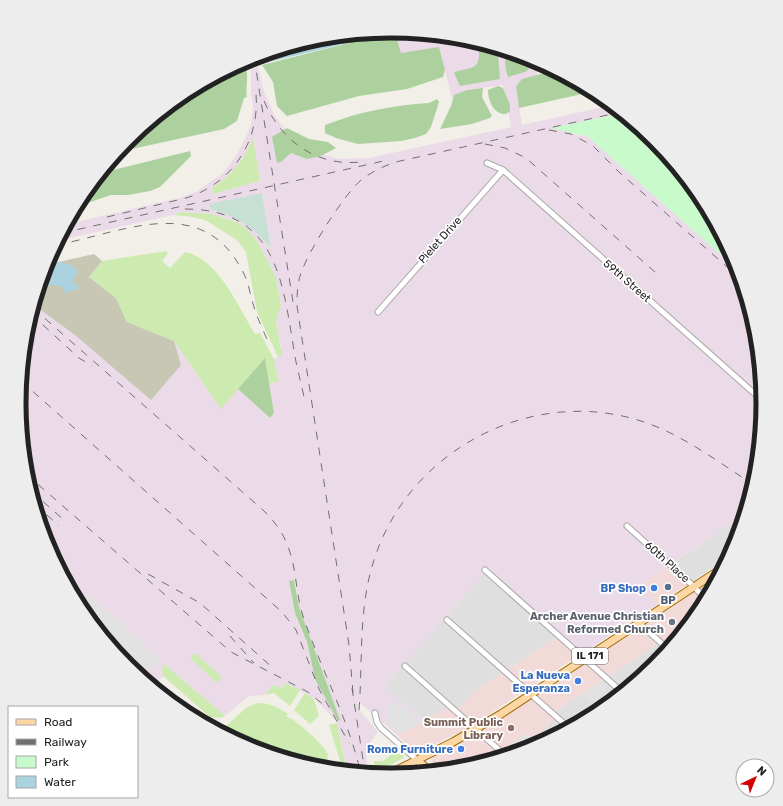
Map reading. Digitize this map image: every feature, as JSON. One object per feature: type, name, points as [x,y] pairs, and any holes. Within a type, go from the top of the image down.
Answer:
[{"type":"main road","name":"IL 171","points":[[401,768],[476,729],[531,695],[715,573]]},
{"type":"main road","points":[[417,760],[424,767]]},
{"type":"street","name":"59th Street","points":[[487,163],[503,170],[757,396]]},
{"type":"street","name":"Pielet Drive","points":[[378,312],[503,170]]},
{"type":"street","name":"60th Place","points":[[627,526],[702,595]]},
{"type":"street","points":[[485,570],[619,689]]},
{"type":"street","points":[[447,620],[565,725]]},
{"type":"street","points":[[640,624],[664,646]]},
{"type":"street","points":[[405,666],[501,751]]},
{"type":"street","points":[[375,713],[377,722],[385,732],[417,760]]},
{"type":"shaded area","points":[[397,38],[415,38],[486,50],[535,67],[538,76],[522,79],[516,86],[522,125],[605,107],[616,115],[553,128],[580,136],[586,135],[728,262],[745,308],[754,355],[757,403],[756,427],[750,474],[745,498],[736,526],[732,523],[641,584],[657,605],[581,654],[487,570],[384,687],[423,721],[397,735],[358,701],[358,708],[378,732],[368,745],[366,751],[368,768],[346,765],[337,722],[315,699],[286,683],[283,688],[273,685],[265,695],[249,696],[225,716],[164,664],[162,670],[163,676],[158,682],[153,677],[152,678],[117,644],[102,626],[75,586],[54,543],[45,520],[38,498],[29,451],[26,403],[27,379],[29,355],[38,308],[54,263],[94,254],[270,418],[274,413],[269,383],[279,382],[274,359],[278,357],[281,346],[276,321],[281,305],[276,277],[257,241],[236,222],[212,214],[180,212],[173,215],[65,239],[74,222],[179,198],[196,192],[223,173],[238,153],[251,125],[253,108],[251,68],[258,67],[265,95],[275,116],[288,133],[322,154],[339,159],[369,158],[511,127],[503,85],[467,90],[454,95],[452,98],[439,48],[401,54]],"holes":[[[253,138],[260,181],[213,194],[212,188],[231,174],[247,151]],[[262,193],[271,247],[258,234],[234,217],[210,209]],[[295,580],[299,607],[340,720],[315,679],[307,642],[295,613],[292,599],[289,581]]]},
{"type":"shaded area","points":[[262,193],[271,248],[257,233],[244,223],[210,209],[210,204]]},
{"type":"shaded area","points":[[94,254],[102,261],[89,277],[116,298],[127,322],[174,341],[181,365],[151,400],[75,335],[38,308],[54,263]]},
{"type":"shaded area","points":[[732,523],[736,526],[720,563],[693,581],[673,563]]},
{"type":"shaded area","points":[[668,566],[688,584],[657,605],[641,584]]},
{"type":"shaded area","points":[[487,570],[560,635],[473,692],[456,712],[450,707],[423,721],[384,687]]},
{"type":"shaded area","points":[[710,581],[676,632],[552,713],[556,717],[537,738],[486,756],[432,766],[431,761],[434,756],[456,746],[546,690]]},
{"type":"shaded area","points":[[90,595],[161,660],[146,674],[117,644],[102,626],[85,601]]},
{"type":"shaded area","points":[[676,632],[650,661],[614,693],[574,720],[536,739],[555,717],[551,714]]},
{"type":"shaded area","points":[[560,635],[581,654],[468,728],[417,753],[397,735],[450,707],[456,712],[473,692]]},
{"type":"shaded area","points":[[601,683],[607,688],[593,705],[582,695]]},
{"type":"shaded area","points":[[393,701],[407,710],[421,723],[400,734],[387,723],[387,708]]},
{"type":"shaded area","points":[[526,733],[534,740],[509,749],[507,747]]},
{"type":"green space","points":[[369,38],[397,38],[401,53],[439,47],[445,70],[443,77],[407,89],[359,96],[287,116],[277,106],[273,82],[262,65]]},
{"type":"green space","points":[[478,48],[497,53],[500,79],[460,86],[454,73],[476,65],[479,55]]},
{"type":"green space","points":[[506,57],[527,64],[529,69],[525,72],[508,77],[505,66]]},
{"type":"green space","points":[[246,68],[247,76],[247,97],[244,98],[237,121],[224,129],[129,150],[151,128],[188,99],[209,86]]},
{"type":"green space","points":[[547,72],[585,93],[519,108],[516,86],[522,79]]},
{"type":"green space","points":[[498,86],[503,88],[510,105],[510,111],[506,114],[502,114],[495,110],[489,99],[488,90]]},
{"type":"green space","points":[[483,88],[482,97],[492,116],[490,118],[472,124],[440,129],[451,106],[454,95],[467,90]]},
{"type":"green space","points":[[437,99],[439,102],[431,127],[426,134],[415,138],[401,141],[358,144],[336,138],[325,133],[325,125],[351,116],[389,107],[429,103]]},
{"type":"green space","points":[[616,115],[650,145],[681,180],[708,220],[728,262],[586,135],[574,134],[552,128]]},
{"type":"green space","points":[[287,128],[309,139],[328,142],[336,148],[321,156],[307,159],[291,153],[281,162],[277,163],[272,137]]},
{"type":"green space","points":[[253,137],[260,181],[213,194],[212,188],[225,178],[242,160]]},
{"type":"green space","points":[[190,151],[191,156],[160,187],[150,191],[128,195],[111,195],[86,204],[110,171]]},
{"type":"green space","points":[[180,212],[212,214],[236,222],[248,230],[257,241],[276,277],[281,305],[276,321],[282,355],[278,357],[257,312],[246,252],[237,240],[207,221],[193,217],[173,215]]},
{"type":"green space","points":[[166,251],[168,253],[162,261],[170,268],[185,252],[197,256],[208,264],[217,274],[235,298],[255,334],[260,333],[274,359],[279,382],[269,383],[265,358],[221,409],[174,341],[127,322],[116,298],[89,277],[102,261]]},
{"type":"green space","points":[[265,358],[274,413],[270,418],[238,389]]},
{"type":"green space","points":[[294,580],[299,607],[340,720],[338,721],[315,679],[307,642],[295,613],[289,581]]},
{"type":"green space","points":[[195,653],[221,676],[220,681],[216,682],[192,660],[190,657]]},
{"type":"green space","points":[[164,664],[225,716],[221,718],[210,717],[163,676],[162,670]]},
{"type":"green space","points":[[153,677],[184,704],[169,693],[152,678]]},
{"type":"green space","points":[[286,683],[300,690],[290,706],[274,693],[265,695],[273,685],[282,688]]},
{"type":"green space","points":[[305,693],[314,699],[319,716],[310,724],[294,710]]},
{"type":"green space","points":[[262,703],[281,709],[288,714],[286,716],[290,719],[291,718],[311,734],[320,744],[328,754],[327,762],[297,756],[274,749],[239,735],[237,731],[234,733],[224,728],[247,707]]},
{"type":"green space","points":[[337,723],[345,763],[341,764],[329,725]]},
{"type":"green space","points":[[397,750],[404,756],[384,768],[375,768],[374,761],[383,761]]},
{"type":"water","points":[[369,38],[248,67],[297,50]]},
{"type":"water","points":[[58,262],[69,264],[76,269],[77,274],[72,280],[79,287],[78,289],[64,293],[65,290],[61,286],[48,285],[44,289],[53,266],[55,267]]},
{"type":"water","points":[[42,295],[43,303],[40,302]]},
{"type":"railway","points":[[255,64],[293,302]]},
{"type":"railway","points":[[107,217],[186,198],[217,182],[240,158],[248,144],[256,111],[256,94]]},
{"type":"railway","points":[[264,101],[280,128],[302,148],[315,155],[330,160],[361,162]]},
{"type":"railway","points":[[353,693],[349,645],[297,306],[299,281],[305,263],[327,224],[345,198],[361,180],[389,164],[615,113]]},
{"type":"railway","points":[[549,130],[571,134],[593,146],[620,173],[732,272]]},
{"type":"railway","points":[[485,144],[505,148],[526,158],[655,272]]},
{"type":"railway","points":[[69,231],[388,160]]},
{"type":"railway","points":[[185,209],[217,213],[241,223],[259,238],[272,258],[281,282],[305,401]]},
{"type":"railway","points":[[63,243],[133,227],[159,224],[183,225],[206,232],[226,247],[243,272],[259,321],[269,344]]},
{"type":"railway","points":[[37,312],[263,510],[279,529],[290,551],[303,616],[340,709],[354,747],[359,766]]},
{"type":"railway","points":[[36,318],[79,358],[92,366]]},
{"type":"railway","points":[[32,335],[37,341]]},
{"type":"railway","points":[[27,386],[282,612],[296,630],[319,689],[349,743]]},
{"type":"railway","points":[[359,710],[364,613],[366,594],[375,557],[392,519],[416,485],[446,457],[481,435],[518,420],[559,412],[600,412],[641,421],[671,433],[699,449],[748,481]]},
{"type":"railway","points":[[35,481],[231,652],[308,692],[325,706]]},
{"type":"railway","points":[[38,497],[64,520]]},
{"type":"railway","points":[[42,510],[59,526]]},
{"type":"railway","points":[[148,574],[200,603],[273,668]]},
{"type":"railway","points":[[230,636],[254,663]]},
{"type":"railway","points":[[352,688],[364,768]]},
{"type":"place","name":"BP","points":[[668,587]]},
{"type":"place","name":"BP Shop","points":[[654,588]]},
{"type":"place","name":"Archer Avenue Christian Reformed Church","points":[[672,622]]},
{"type":"place","name":"La Nueva Esperanza","points":[[578,681]]},
{"type":"place","name":"Summit Public Library","points":[[511,728]]},
{"type":"place","name":"Romo Furniture","points":[[461,749]]}]
